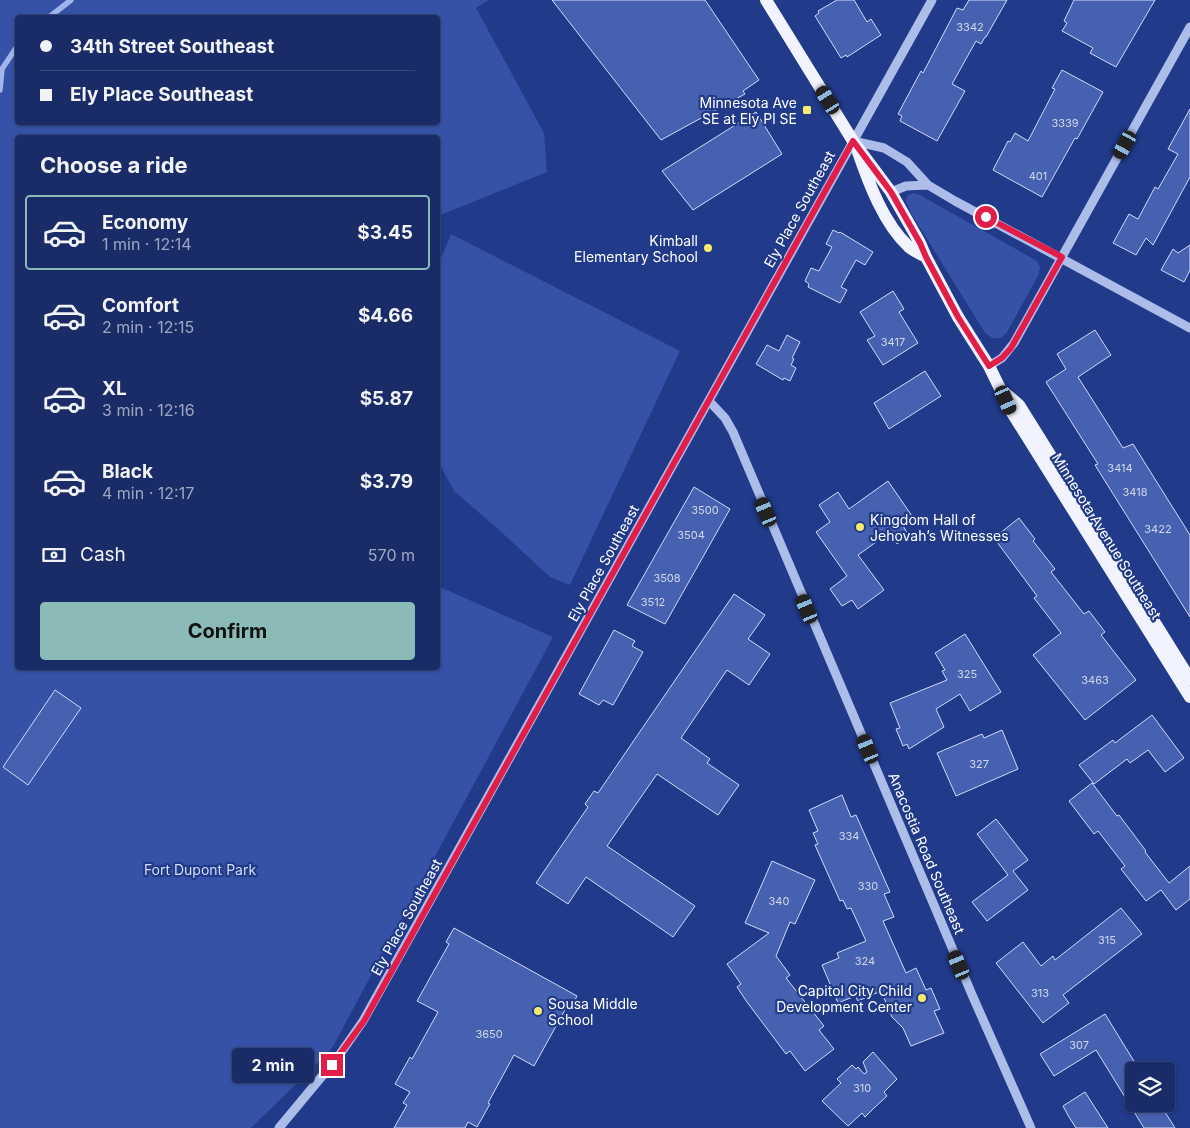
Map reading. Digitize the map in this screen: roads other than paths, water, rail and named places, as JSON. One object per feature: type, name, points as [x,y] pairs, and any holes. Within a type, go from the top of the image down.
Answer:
[{"type":"main road","name":"Minnesota Avenue Southeast","points":[[766,0],[853,141],[891,192],[958,317],[989,366],[1011,411],[1190,697]]},
{"type":"main road","name":"Minnesota Avenue Southeast","points":[[853,141],[868,182],[893,228],[910,248],[926,257]]},
{"type":"main road","name":"Minnesota Avenue Southeast","points":[[1002,390],[1019,405],[1190,679]]},
{"type":"street","name":"Ely Place Southeast","points":[[279,1128],[338,1057],[364,1021],[932,0]]},
{"type":"street","points":[[989,366],[1002,358],[1011,348],[1190,27]]},
{"type":"street","points":[[853,141],[884,148],[907,162],[928,185],[955,201],[1062,257],[1190,328]]},
{"type":"street","points":[[891,192],[906,186],[928,185]]},
{"type":"street","name":"Anacostia Road Southeast","points":[[709,401],[725,418],[733,432],[973,997],[1031,1128]]},
{"type":"waterway","points":[[52,15],[71,0]]},
{"type":"waterway","points":[[0,90],[2,69],[15,50]]},
{"type":"place","name":"Minnesota Ave SE at Ely Pl SE","points":[[807,110]]},
{"type":"place","name":"Kimball Elementary School","points":[[708,248]]},
{"type":"place","name":"Kingdom Hall of Jehovah’s Witnesses","points":[[860,527]]},
{"type":"place","name":"Capitol City Child Development Center","points":[[922,998]]},
{"type":"place","name":"Sousa Middle School","points":[[538,1011]]},
{"type":"park label","name":"Fort Dupont Park","points":[[200,869]]}]
